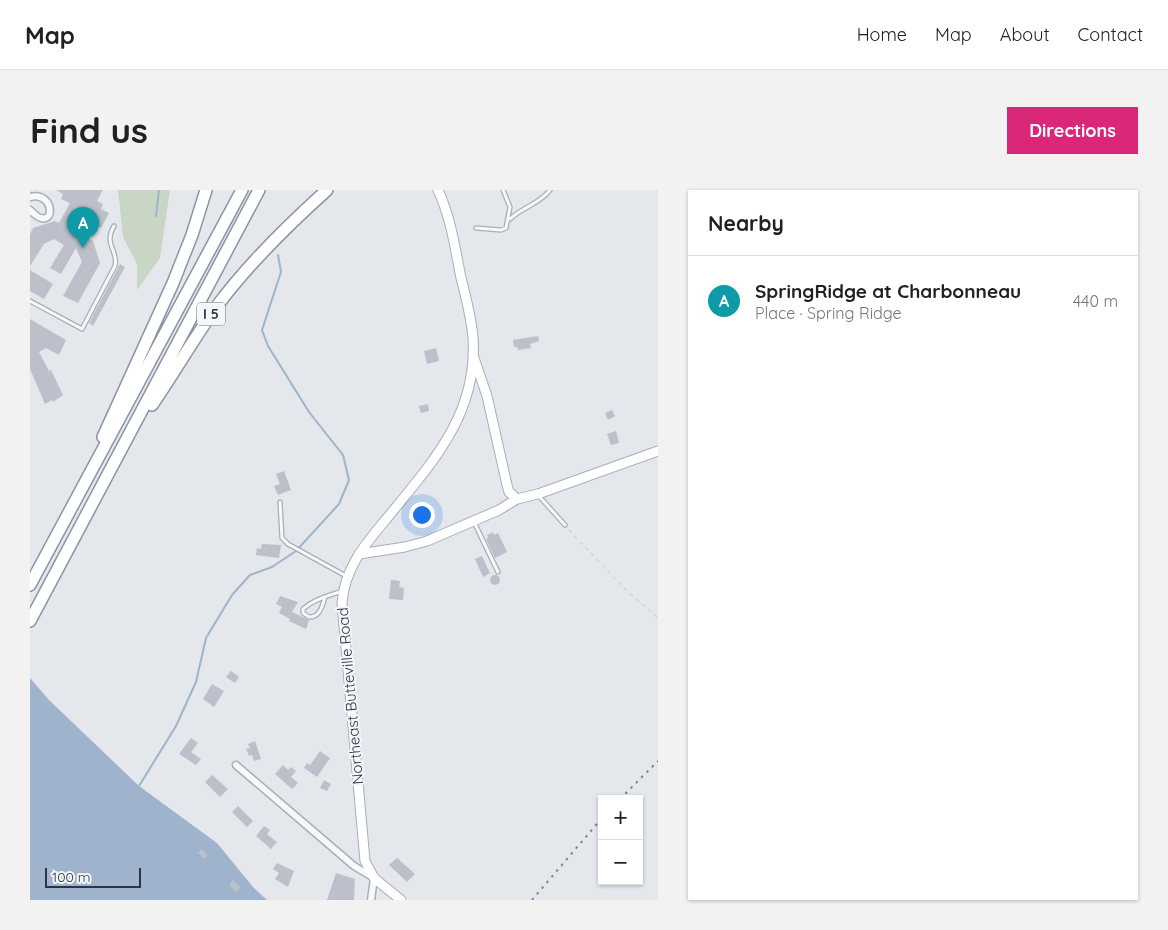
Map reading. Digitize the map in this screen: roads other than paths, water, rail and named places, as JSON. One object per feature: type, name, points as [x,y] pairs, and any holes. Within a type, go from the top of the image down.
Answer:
[{"type":"highway","name":"I 5","points":[[90,472],[105,432],[177,275],[206,190]]},
{"type":"highway","name":"I 5","points":[[30,585],[242,190]]},
{"type":"highway","name":"I 5","points":[[30,621],[259,190]]},
{"type":"highway","name":"I 5","points":[[118,457],[228,291],[281,232],[327,190]]},
{"type":"street","name":"Northeast Butteville Road","points":[[401,900],[374,878],[365,861],[343,626],[343,591],[346,577],[359,554],[450,436],[465,402],[473,354],[472,328],[452,234],[446,210],[438,190]]},
{"type":"street","points":[[30,197],[35,193],[42,192],[49,196],[52,203],[49,210],[43,215],[35,214],[30,210]]},
{"type":"street","points":[[473,354],[487,396],[509,492],[517,499]]},
{"type":"street","points":[[359,554],[405,547],[427,541],[517,499],[538,494],[658,451]]},
{"type":"street","points":[[236,765],[354,866],[374,878],[371,899]]},
{"type":"lane","points":[[476,228],[488,227],[501,230],[506,228],[510,207],[503,190]]},
{"type":"lane","points":[[509,219],[519,210],[546,195],[550,190]]},
{"type":"lane","points":[[30,301],[82,329],[115,266],[116,262],[109,242],[114,226]]},
{"type":"lane","points":[[538,494],[565,525]]},
{"type":"lane","points":[[280,502],[282,538],[288,544],[346,577]]},
{"type":"lane","points":[[473,521],[498,572]]},
{"type":"lane","points":[[325,598],[320,612],[316,616],[309,617],[303,613],[303,609],[311,602],[343,591]]},
{"type":"water","points":[[30,678],[49,700],[139,786],[217,843],[253,887],[267,900],[30,900]]},
{"type":"waterway","points":[[156,216],[159,190]]},
{"type":"waterway","points":[[139,786],[176,726],[196,682],[206,638],[232,595],[250,575],[272,567],[296,551],[339,504],[349,480],[343,455],[309,412],[268,346],[262,330],[281,272],[278,255]]},
{"type":"railway","points":[[624,795],[658,761]]},
{"type":"railway","points":[[532,900],[598,823]]},
{"type":"place","name":"SpringRidge at Charbonneau","points":[[83,248]]}]
